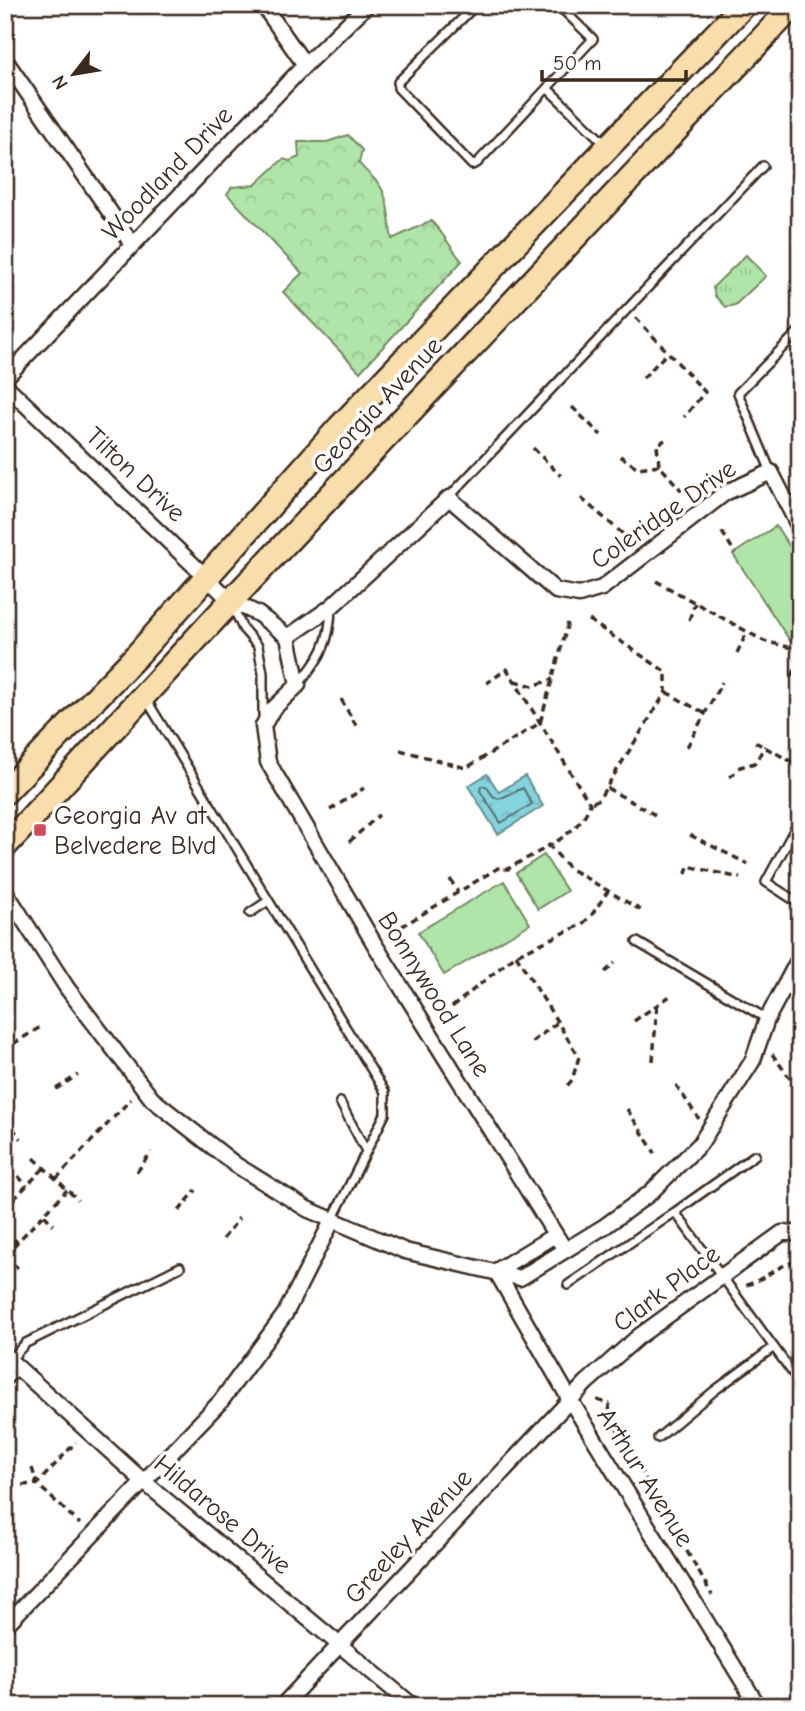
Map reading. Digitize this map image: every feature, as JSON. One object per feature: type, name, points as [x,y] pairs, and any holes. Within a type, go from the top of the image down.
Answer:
[{"type":"main road","name":"Georgia Avenue","points":[[5,792],[139,653],[326,442],[744,5]]},
{"type":"main road","name":"Georgia Avenue","points":[[5,846],[231,601],[794,5]]},
{"type":"street","points":[[263,5],[305,65]]},
{"type":"street","name":"Woodland Drive","points":[[5,378],[305,65],[367,5]]},
{"type":"street","points":[[5,60],[132,244]]},
{"type":"street","name":"Tilton Drive","points":[[5,385],[207,575],[231,601]]},
{"type":"street","points":[[771,472],[800,529]]},
{"type":"street","name":"Coleridge Drive","points":[[449,498],[556,591],[579,595],[602,588],[725,493],[771,472]]},
{"type":"street","points":[[288,636],[331,607],[449,498]]},
{"type":"street","points":[[231,601],[258,614],[288,636],[298,685],[272,710],[263,726]]},
{"type":"street","name":"Bonnywood Lane","points":[[263,726],[268,762],[375,946],[565,1250]]},
{"type":"street","points":[[5,891],[67,988],[152,1099],[236,1166],[332,1221],[405,1251],[520,1278],[649,1194],[700,1144],[753,1060],[767,1019],[800,957]]},
{"type":"street","points":[[5,1626],[221,1401],[285,1314],[332,1221]]},
{"type":"street","name":"Clark Place","points":[[569,1398],[638,1337],[782,1233],[800,1233]]},
{"type":"street","points":[[496,1271],[555,1235]]},
{"type":"street","name":"Arthur Avenue","points":[[496,1271],[569,1398],[758,1706]]},
{"type":"street","name":"Hildarose Drive","points":[[11,1361],[143,1481],[413,1706]]},
{"type":"street","name":"Greeley Avenue","points":[[282,1706],[569,1398]]},
{"type":"lane","points":[[476,5],[398,82],[398,88],[403,94],[472,165],[478,163],[593,39],[558,5]]},
{"type":"lane","points":[[547,88],[607,146]]},
{"type":"lane","points":[[449,498],[763,166]]},
{"type":"lane","points":[[771,472],[738,393],[800,330]]},
{"type":"lane","points":[[231,601],[243,629],[258,646],[263,673],[263,726]]},
{"type":"lane","points":[[298,685],[321,657],[331,629],[331,607]]},
{"type":"lane","points":[[143,696],[385,1092],[385,1114],[332,1221]]},
{"type":"lane","points":[[800,819],[766,882],[800,904]]},
{"type":"lane","points":[[250,914],[268,901]]},
{"type":"lane","points":[[637,943],[767,1019]]},
{"type":"lane","points":[[340,1102],[366,1151]]},
{"type":"lane","points":[[568,1285],[755,1155]]},
{"type":"lane","points":[[675,1212],[800,1383]]},
{"type":"lane","points":[[5,1382],[11,1361],[26,1343],[180,1267]]},
{"type":"lane","points":[[658,1438],[714,1391],[774,1347]]},
{"type":"path","points":[[634,316],[705,392],[684,417]]},
{"type":"path","points":[[643,378],[668,352]]},
{"type":"path","points":[[572,407],[601,435]]},
{"type":"path","points":[[665,440],[657,445],[659,465],[682,491]]},
{"type":"path","points":[[533,448],[561,476]]},
{"type":"path","points":[[620,456],[638,468],[659,465]]},
{"type":"path","points":[[581,498],[623,534]]},
{"type":"path","points":[[722,532],[735,553]]},
{"type":"path","points":[[656,581],[764,641],[800,650]]},
{"type":"path","points":[[689,620],[695,603]]},
{"type":"path","points":[[401,927],[498,868],[508,869],[579,825],[590,804],[599,799],[607,788],[666,692],[666,673],[589,620]]},
{"type":"path","points":[[400,750],[466,768],[540,723],[568,623]]},
{"type":"path","points":[[737,653],[748,632]]},
{"type":"path","points":[[792,676],[800,659]]},
{"type":"path","points":[[487,683],[507,668],[590,804]]},
{"type":"path","points":[[515,681],[533,686],[553,679]]},
{"type":"path","points":[[687,747],[722,682]]},
{"type":"path","points":[[666,692],[704,713]]},
{"type":"path","points":[[341,699],[358,729]]},
{"type":"path","points":[[755,742],[800,766]]},
{"type":"path","points":[[730,776],[740,766],[755,763],[765,746]]},
{"type":"path","points":[[330,810],[364,788]]},
{"type":"path","points":[[607,788],[657,816]]},
{"type":"path","points":[[349,842],[379,815]]},
{"type":"path","points":[[690,835],[748,864]]},
{"type":"path","points":[[548,844],[569,868],[644,912]]},
{"type":"path","points":[[685,874],[688,866],[740,878]]},
{"type":"path","points":[[450,879],[458,892]]},
{"type":"path","points":[[452,1007],[516,955],[581,925],[591,916],[608,891]]},
{"type":"path","points":[[516,955],[579,1057],[572,1080],[566,1087]]},
{"type":"path","points":[[605,972],[615,963]]},
{"type":"path","points":[[5,983],[10,980]]},
{"type":"path","points":[[634,1021],[670,996]]},
{"type":"path","points":[[653,1060],[657,1004]]},
{"type":"path","points":[[532,1042],[558,1022]]},
{"type":"path","points":[[13,1044],[42,1026]]},
{"type":"path","points":[[781,1044],[770,1052],[800,1092]]},
{"type":"path","points":[[56,1089],[78,1075]]},
{"type":"path","points":[[676,1085],[700,1121]]},
{"type":"path","points":[[56,1179],[131,1100]]},
{"type":"path","points":[[628,1109],[655,1153]]},
{"type":"path","points":[[5,1118],[21,1139]]},
{"type":"path","points":[[137,1172],[151,1152]]},
{"type":"path","points":[[34,1158],[78,1200]]},
{"type":"path","points":[[5,1208],[44,1168]]},
{"type":"path","points":[[18,1176],[27,1186]]},
{"type":"path","points":[[179,1211],[196,1189]]},
{"type":"path","points":[[18,1268],[5,1256],[67,1190]]},
{"type":"path","points":[[44,1214],[54,1225]]},
{"type":"path","points":[[223,1238],[239,1218]]},
{"type":"path","points":[[5,1231],[18,1242]]},
{"type":"path","points":[[746,1286],[759,1282],[787,1263],[800,1262]]},
{"type":"path","points":[[597,1400],[609,1404],[610,1417],[713,1598]]},
{"type":"path","points":[[22,1485],[37,1484],[87,1429]]},
{"type":"path","points":[[32,1468],[37,1484],[91,1535]]},
{"type":"green space","points":[[348,135],[362,150],[359,163],[378,183],[385,196],[392,239],[431,221],[462,261],[360,372],[283,292],[302,273],[227,194],[232,187],[255,185],[283,159],[290,161],[299,157],[298,142],[327,142]]},
{"type":"green space","points":[[746,255],[766,276],[735,305],[725,307],[715,296],[713,287]]},
{"type":"green space","points":[[776,526],[800,562],[800,635],[790,641],[733,554]]},
{"type":"green space","points":[[544,855],[567,891],[538,909],[516,873]]},
{"type":"green space","points":[[504,881],[530,924],[444,975],[418,932]]},
{"type":"water","points":[[487,774],[499,792],[525,776],[543,806],[498,834],[468,786]]},
{"type":"place","name":"Georgia Av at Belvedere Blvd","points":[[40,830]]}]
